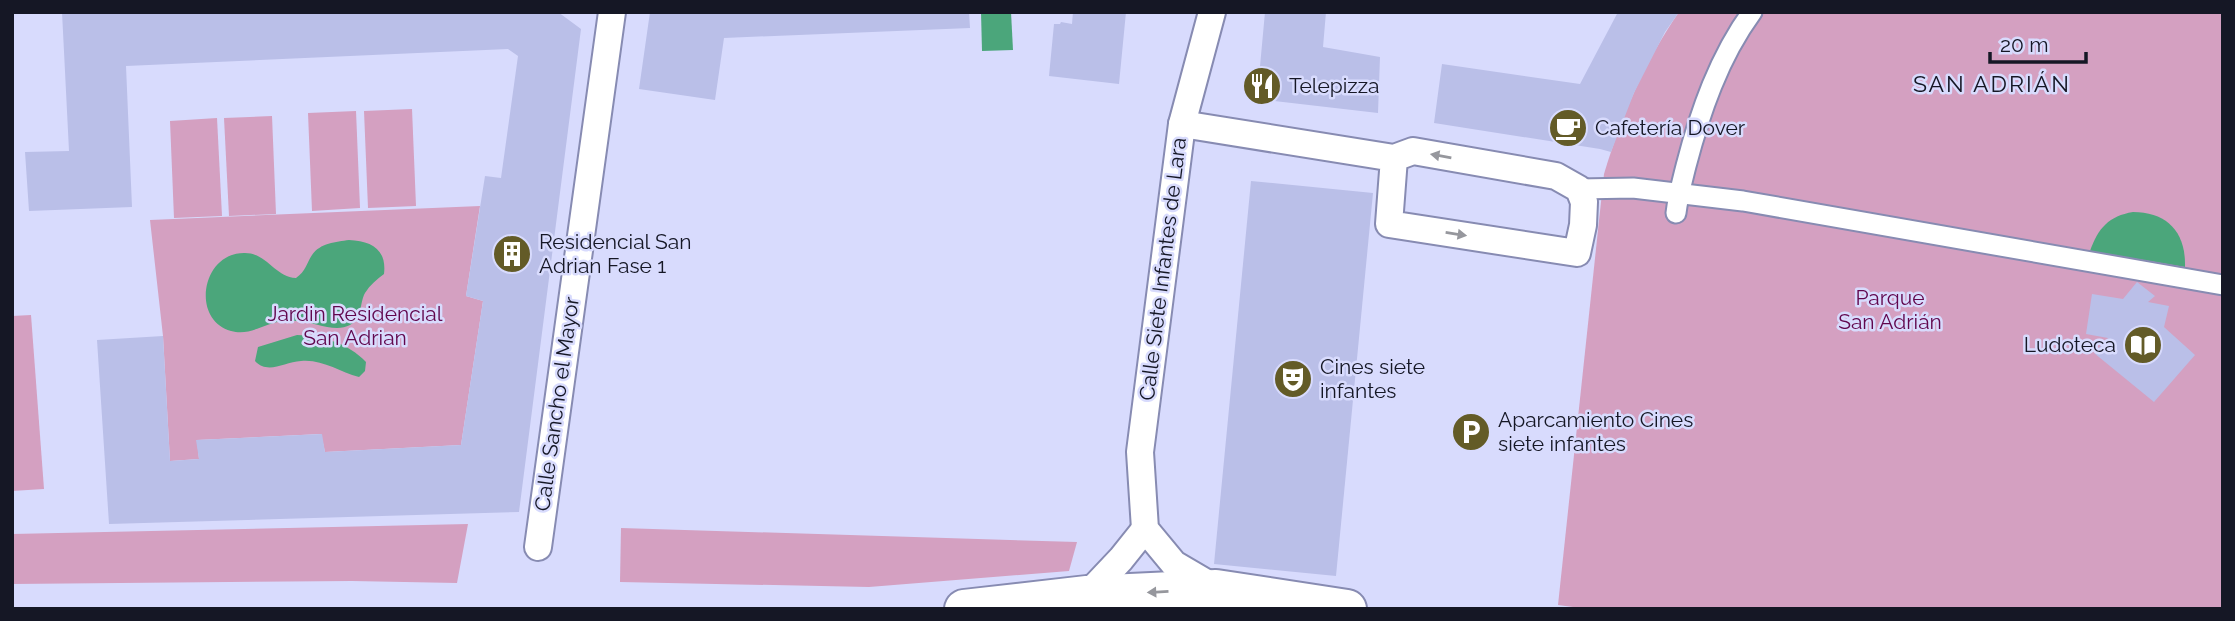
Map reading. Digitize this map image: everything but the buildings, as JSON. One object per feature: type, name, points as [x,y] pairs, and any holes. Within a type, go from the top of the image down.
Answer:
[{"type":"main road","points":[[964,609],[1087,595],[1216,589],[1347,609]]},
{"type":"street","name":"Calle Sancho el Mayor","points":[[538,547],[612,12]]},
{"type":"street","name":"Calle Siete Infantes de Lara","points":[[1145,529],[1140,452],[1182,124],[1212,12]]},
{"type":"street","points":[[1676,213],[1678,193],[1696,126],[1718,72],[1752,12]]},
{"type":"street","points":[[1182,124],[1394,158],[1413,151],[1556,176],[1579,189],[1633,188],[1743,201],[2223,285]]},
{"type":"street","points":[[1394,158],[1389,224],[1577,253],[1584,213],[1584,202],[1579,189]]},
{"type":"street","points":[[1087,595],[1145,529],[1174,564],[1216,589]]},
{"type":"green space","name":"Parque San Adrián","points":[[1679,12],[2223,12],[2223,609],[1588,609],[1558,605],[1604,174],[1635,90],[1655,50]]},
{"type":"green space","points":[[412,109],[416,206],[368,208],[364,111]]},
{"type":"green space","points":[[356,111],[360,208],[312,211],[308,113]]},
{"type":"green space","points":[[272,116],[276,214],[229,216],[224,118]]},
{"type":"green space","points":[[217,118],[222,216],[174,218],[170,121]]},
{"type":"green space","name":"Jardin Residencial San Adrian","points":[[480,206],[466,296],[483,301],[461,445],[325,452],[321,434],[197,440],[199,459],[170,461],[163,336],[150,220]]},
{"type":"green space","points":[[31,315],[44,489],[12,491],[12,316]]},
{"type":"green space","points":[[468,524],[457,583],[352,581],[12,584],[12,534]]},
{"type":"green space","points":[[621,528],[1077,542],[1069,571],[869,587],[620,582]]},
{"type":"shaded area","points":[[981,12],[1011,12],[1013,50],[982,51]]},
{"type":"shaded area","points":[[2133,212],[2156,216],[2172,226],[2182,244],[2185,267],[2090,251],[2106,224]]},
{"type":"shaded area","points":[[349,240],[364,242],[376,248],[384,265],[384,274],[365,293],[359,315],[350,325],[331,328],[286,321],[238,332],[218,324],[210,314],[206,287],[219,263],[230,256],[253,254],[282,274],[296,278],[319,248]]},
{"type":"shaded area","points":[[297,335],[326,339],[343,345],[366,362],[365,371],[359,377],[317,362],[301,361],[265,367],[255,361],[258,347]]},
{"type":"place","name":"Telepizza","points":[[1262,86]]},
{"type":"place","name":"Cafetería Dover","points":[[1568,128]]},
{"type":"place","name":"Residencial San Adrian Fase 1","points":[[512,254]]},
{"type":"place","name":"Ludoteca","points":[[2143,345]]},
{"type":"place","name":"Cines siete infantes","points":[[1293,379]]},
{"type":"place","name":"Aparcamiento Cines siete infantes","points":[[1471,432]]},
{"type":"district","name":"SAN ADRIÁN","points":[[1992,84]]}]
